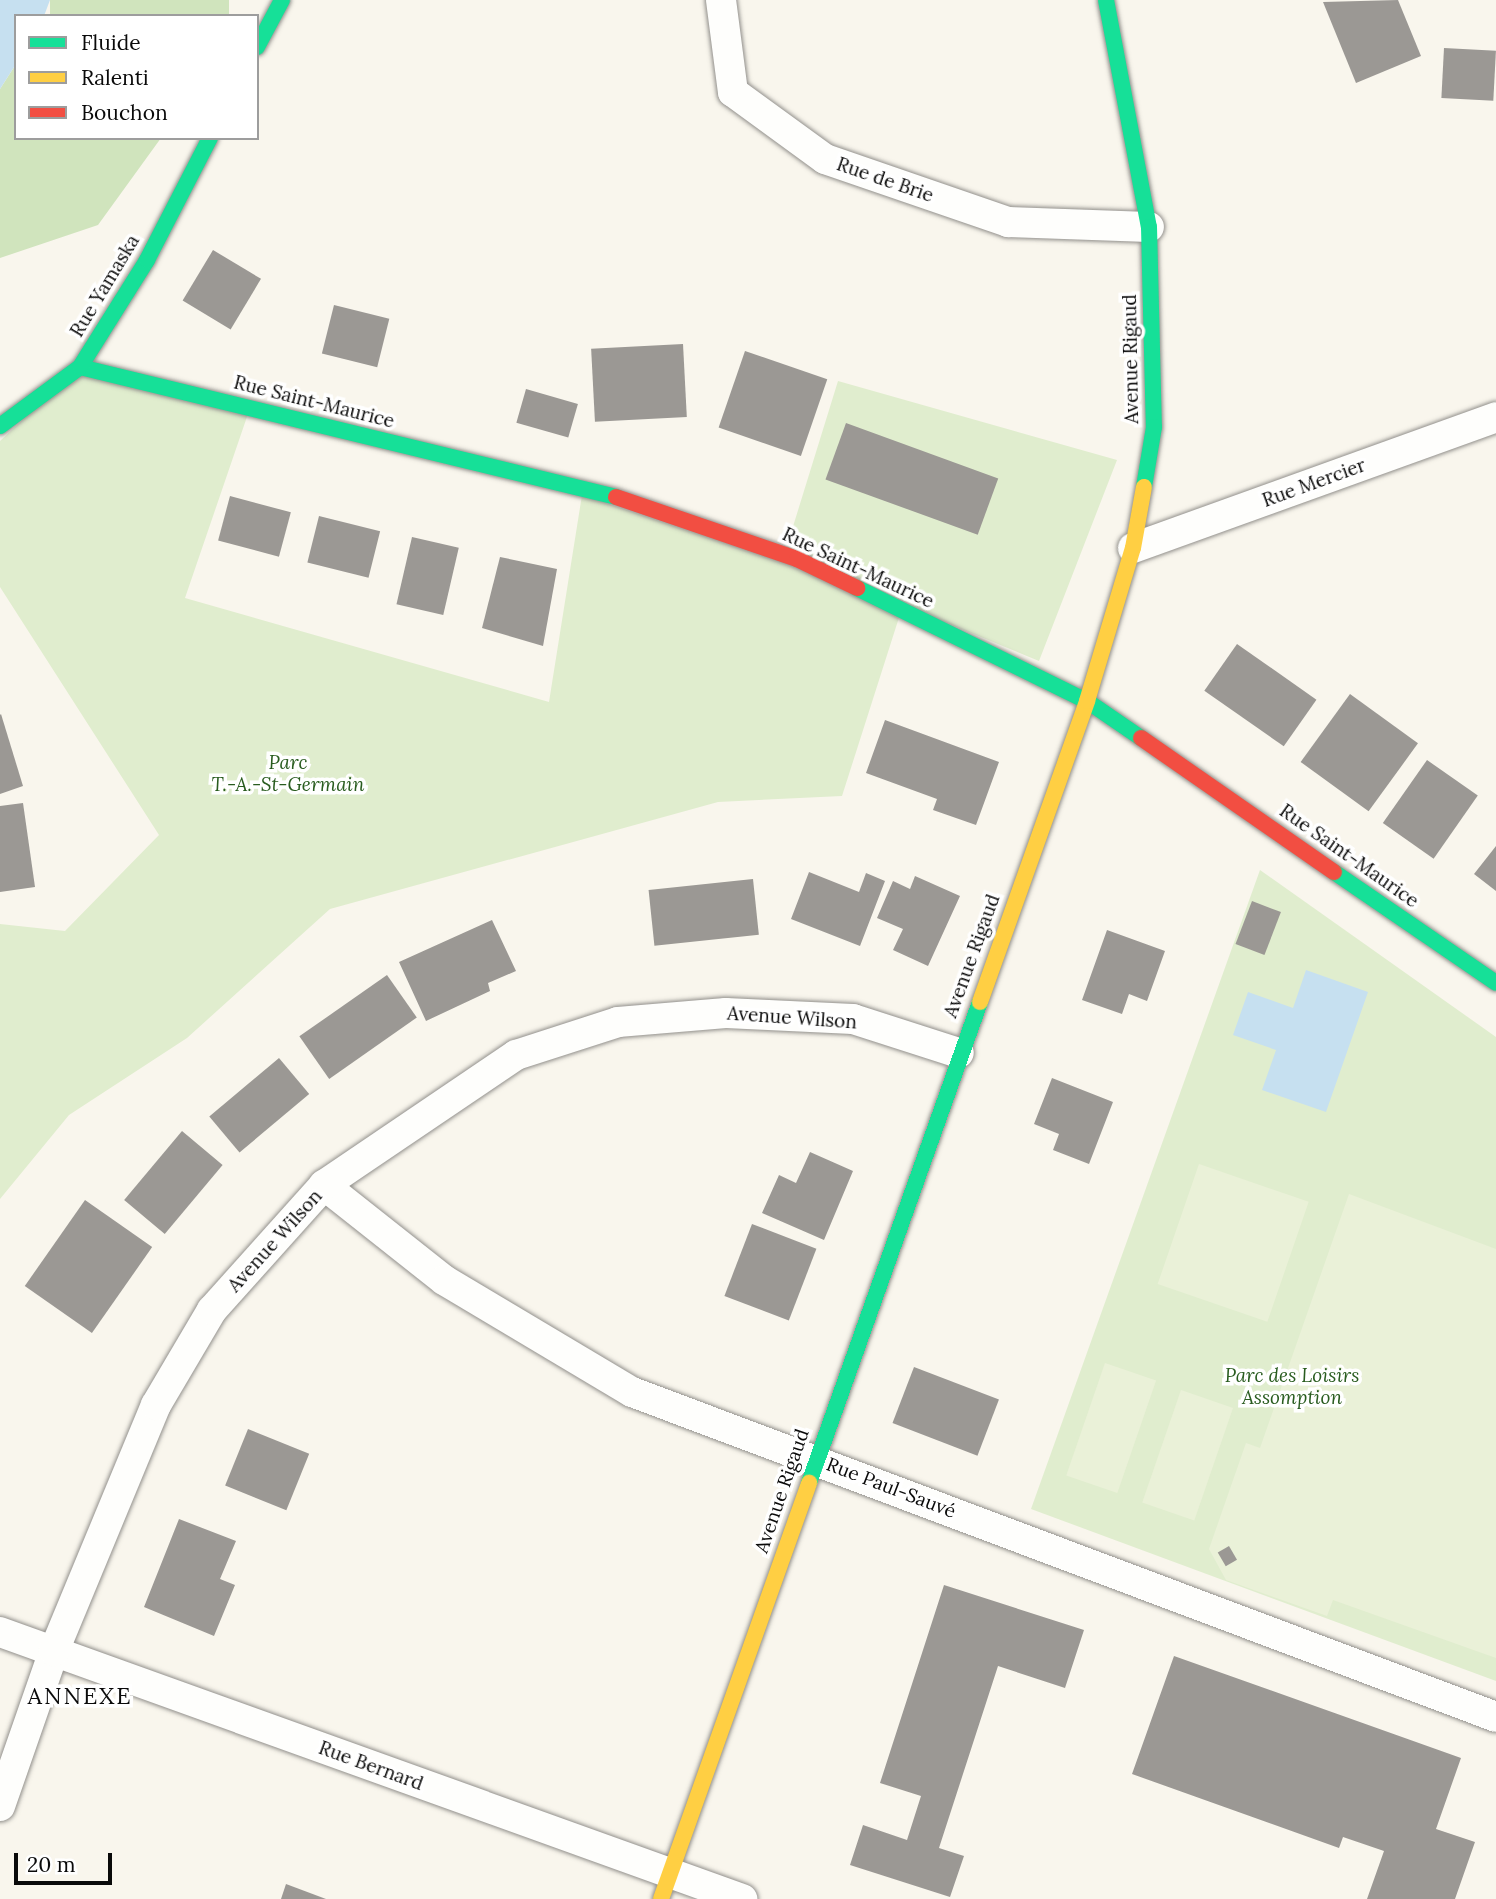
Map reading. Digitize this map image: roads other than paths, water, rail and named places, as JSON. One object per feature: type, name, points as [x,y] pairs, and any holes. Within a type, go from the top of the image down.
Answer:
[{"type":"street","points":[[259,43],[282,0]]},
{"type":"street","name":"Rue de Brie","points":[[721,0],[733,92],[825,159],[1008,222],[1149,227]]},
{"type":"street","name":"Avenue Rigaud","points":[[666,1886],[959,1053],[1087,701],[1133,548],[1154,427],[1149,227],[1106,0]]},
{"type":"street","name":"Rue Yamaska","points":[[0,426],[80,367],[147,260],[209,140]]},
{"type":"street","name":"Rue Saint-Maurice","points":[[80,367],[640,503],[797,559],[1087,701],[1496,983]]},
{"type":"street","name":"Rue Mercier","points":[[1133,548],[1496,417]]},
{"type":"street","name":"Avenue Wilson","points":[[0,1805],[54,1651],[156,1405],[212,1310],[324,1185],[516,1055],[618,1022],[726,1013],[853,1019],[959,1053]]},
{"type":"street","name":"Rue Paul-Sauvé","points":[[324,1185],[444,1280],[632,1392],[1496,1717]]},
{"type":"street","name":"Rue Bernard","points":[[0,1632],[666,1886],[742,1899]]},
{"type":"water","points":[[0,0],[50,0],[45,14],[14,14],[14,67],[0,89]]},
{"type":"water","points":[[1306,970],[1368,992],[1326,1112],[1262,1090],[1276,1050],[1233,1035],[1248,992],[1293,1008]]},
{"type":"district","name":"ANNEXE","points":[[80,1696]]},
{"type":"park label","name":"Parc T.-A.-St-Germain","points":[[288,774]]},
{"type":"park label","name":"Parc des Loisirs Assomption","points":[[1292,1387]]}]
